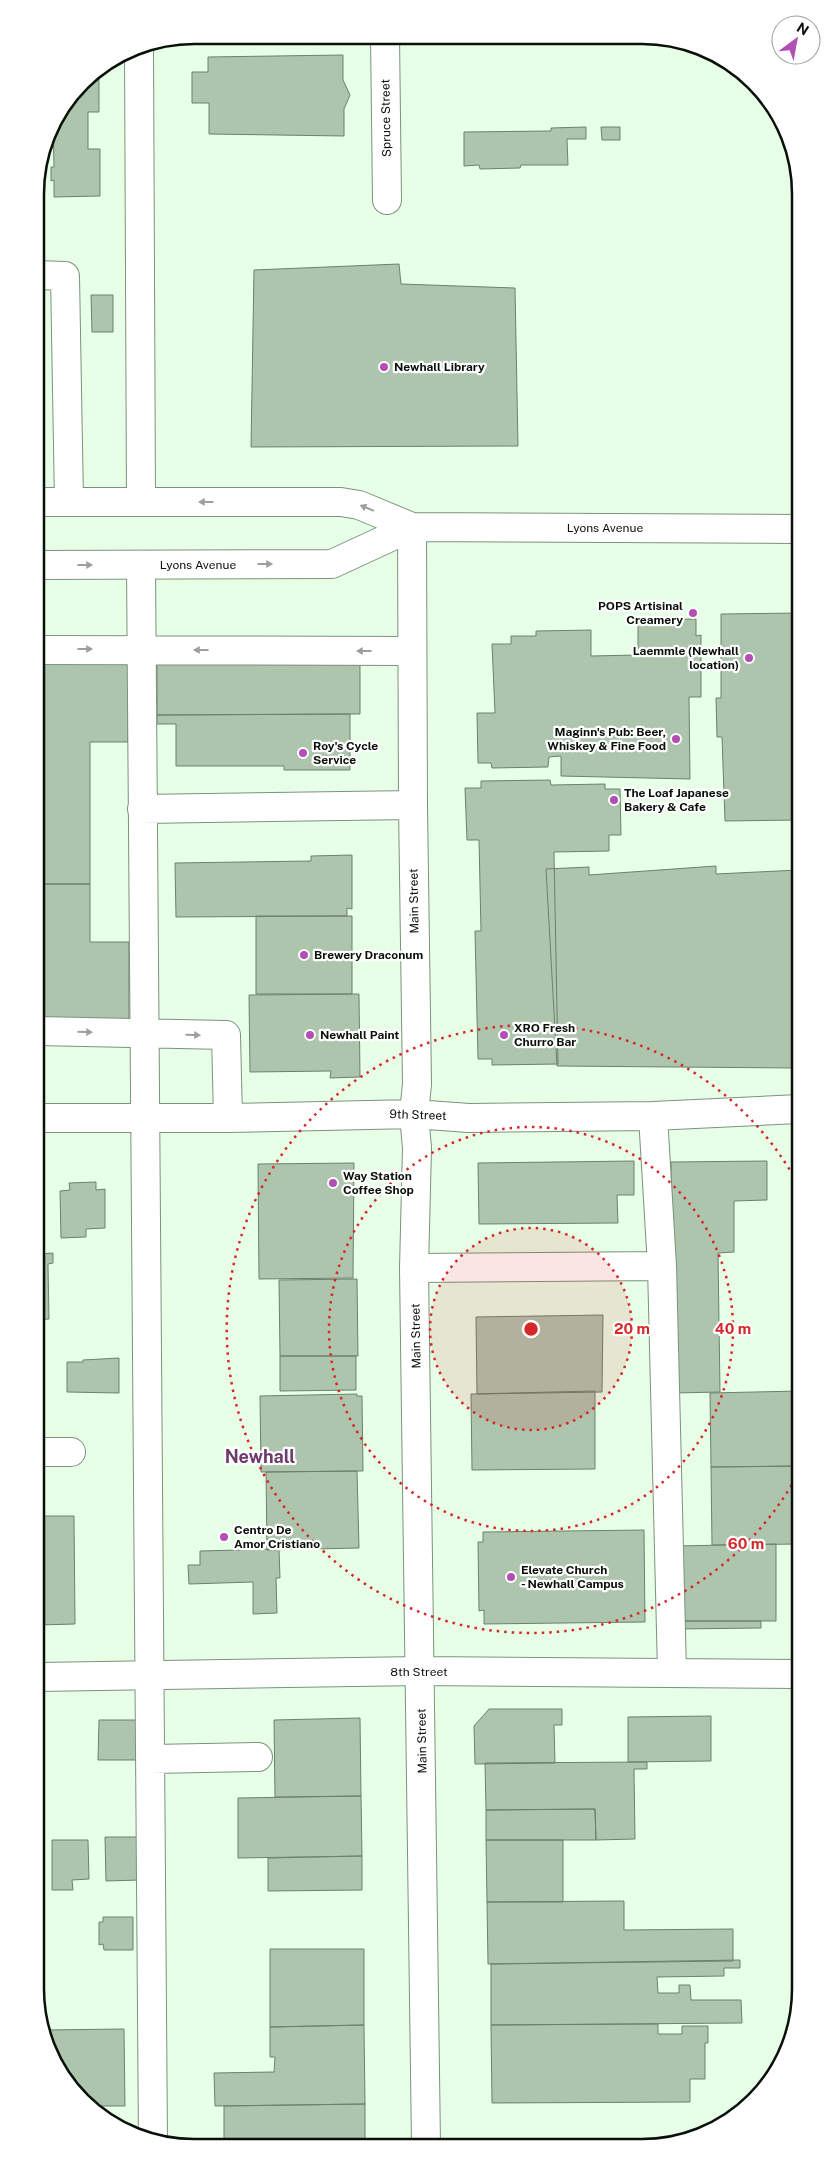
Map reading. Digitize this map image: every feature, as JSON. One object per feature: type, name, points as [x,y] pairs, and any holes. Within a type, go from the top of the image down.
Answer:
[{"type":"street","name":"Spruce Street","points":[[384,44],[387,200]]},
{"type":"street","points":[[139,54],[141,502]]},
{"type":"street","points":[[44,275],[65,276],[69,502]]},
{"type":"street","name":"Lyons Avenue","points":[[44,502],[341,502],[359,505],[412,527],[792,530]]},
{"type":"street","name":"Lyons Avenue","points":[[44,564],[332,564],[412,527]]},
{"type":"street","name":"Main Street","points":[[412,527],[412,805],[417,1084],[414,1114],[417,1148],[414,1268],[426,2139]]},
{"type":"street","points":[[141,565],[144,1118],[152,1759],[153,2133]]},
{"type":"street","points":[[44,650],[412,651]]},
{"type":"street","points":[[142,809],[412,805]]},
{"type":"street","points":[[44,1031],[226,1035],[228,1118]]},
{"type":"street","name":"9th Street","points":[[44,1118],[228,1118],[414,1114],[470,1118],[653,1116],[792,1109]]},
{"type":"street","points":[[653,1116],[662,1266],[672,1672]]},
{"type":"street","points":[[414,1268],[662,1266]]},
{"type":"street","points":[[44,1452],[71,1452]]},
{"type":"street","name":"8th Street","points":[[44,1677],[421,1671],[792,1674]]},
{"type":"street","points":[[152,1759],[258,1756]]},
{"type":"building","points":[[343,55],[343,80],[350,95],[344,109],[344,136],[209,134],[209,103],[192,103],[192,72],[208,72],[208,57]]},
{"type":"building","points":[[99,78],[99,112],[88,112],[88,149],[100,149],[100,196],[54,197],[54,180],[51,181],[51,167],[54,167],[53,141],[59,127],[75,102]]},
{"type":"building","points":[[586,127],[586,139],[567,139],[568,165],[521,165],[520,168],[480,169],[479,165],[464,166],[464,132],[551,131],[551,128]]},
{"type":"building","points":[[601,127],[620,127],[620,140],[602,140]]},
{"type":"building","name":"Newhall Library","points":[[399,264],[401,284],[515,288],[518,446],[251,447],[254,270]]},
{"type":"building","points":[[91,295],[113,295],[113,332],[92,332]]},
{"type":"building","points":[[792,613],[792,820],[725,821],[722,737],[717,737],[716,698],[721,698],[721,614]]},
{"type":"building","points":[[696,619],[696,636],[701,635],[701,697],[689,697],[690,779],[561,776],[561,756],[549,757],[548,767],[492,768],[491,763],[478,763],[477,713],[495,713],[492,644],[511,644],[511,636],[536,636],[536,631],[591,630],[591,656],[638,655],[638,620]]},
{"type":"building","points":[[360,658],[360,714],[157,715],[157,659]]},
{"type":"building","points":[[44,662],[128,662],[128,742],[90,742],[90,884],[44,884]]},
{"type":"building","points":[[350,714],[350,770],[284,770],[284,766],[176,766],[176,724],[157,724],[157,715]]},
{"type":"building","points":[[550,780],[551,785],[605,784],[605,789],[620,789],[621,835],[609,835],[609,851],[554,852],[558,1064],[492,1065],[492,1059],[478,1059],[475,931],[481,931],[479,840],[467,840],[465,788],[481,788],[481,781]]},
{"type":"building","points":[[352,855],[352,909],[347,908],[347,916],[176,917],[175,863],[311,861],[311,856]]},
{"type":"building","points":[[716,866],[716,874],[792,870],[792,1068],[557,1066],[546,869],[589,867],[589,875]]},
{"type":"building","points":[[44,884],[90,884],[90,942],[129,942],[129,1023],[44,1024]]},
{"type":"building","name":"Brewery Draconum","points":[[256,916],[352,916],[352,994],[256,994]]},
{"type":"building","points":[[359,994],[360,1077],[330,1078],[331,1071],[250,1072],[249,995]]},
{"type":"building","points":[[634,1161],[634,1195],[617,1195],[618,1223],[479,1224],[478,1163]]},
{"type":"building","points":[[767,1161],[767,1200],[734,1201],[734,1252],[718,1253],[720,1392],[673,1393],[671,1162]]},
{"type":"building","points":[[354,1163],[353,1278],[259,1279],[258,1164]]},
{"type":"building","points":[[96,1182],[96,1190],[105,1189],[105,1228],[86,1229],[86,1237],[61,1238],[60,1191],[70,1190],[69,1183]]},
{"type":"building","points":[[53,1253],[53,1263],[48,1264],[49,1319],[44,1319],[44,1254]]},
{"type":"building","points":[[357,1279],[358,1356],[280,1356],[279,1280]]},
{"type":"building","points":[[603,1315],[602,1392],[477,1394],[476,1317]]},
{"type":"building","points":[[280,1356],[356,1356],[356,1390],[280,1391]]},
{"type":"building","points":[[119,1358],[119,1393],[67,1392],[67,1362]]},
{"type":"building","points":[[595,1391],[595,1469],[472,1470],[471,1394]]},
{"type":"building","points":[[792,1391],[792,1466],[711,1467],[710,1393]]},
{"type":"building","points":[[357,1394],[357,1396],[362,1396],[363,1471],[261,1472],[260,1396]]},
{"type":"building","points":[[792,1466],[792,1544],[712,1545],[711,1467]]},
{"type":"building","points":[[357,1471],[359,1548],[267,1550],[266,1472]]},
{"type":"building","points":[[44,1516],[74,1516],[75,1624],[44,1625]]},
{"type":"building","points":[[644,1530],[645,1622],[484,1624],[484,1610],[479,1611],[478,1542],[483,1542],[483,1532]]},
{"type":"building","points":[[776,1544],[776,1621],[676,1621],[676,1546]]},
{"type":"building","points":[[279,1549],[280,1578],[276,1578],[277,1613],[253,1614],[253,1582],[189,1584],[188,1565],[200,1565],[200,1551]]},
{"type":"building","points":[[676,1621],[761,1621],[761,1628],[676,1629]]},
{"type":"building","points":[[489,1709],[562,1709],[562,1725],[554,1725],[555,1763],[475,1764],[474,1726]]},
{"type":"building","points":[[711,1716],[711,1761],[628,1762],[628,1717]]},
{"type":"building","points":[[360,1718],[361,1796],[275,1797],[274,1720]]},
{"type":"building","points":[[99,1720],[138,1720],[138,1760],[98,1760]]},
{"type":"building","points":[[647,1762],[647,1769],[634,1769],[635,1839],[596,1840],[595,1809],[486,1810],[485,1763]]},
{"type":"building","points":[[361,1796],[362,1856],[238,1858],[238,1798]]},
{"type":"building","points":[[595,1809],[596,1840],[486,1840],[486,1810]]},
{"type":"building","points":[[105,1837],[139,1837],[140,1880],[106,1881]]},
{"type":"building","points":[[52,1840],[88,1840],[89,1879],[72,1880],[73,1890],[52,1890]]},
{"type":"building","points":[[486,1840],[563,1840],[563,1902],[487,1902]]},
{"type":"building","points":[[362,1856],[362,1890],[268,1891],[268,1858]]},
{"type":"building","points":[[624,1901],[624,1930],[733,1929],[733,1961],[488,1964],[487,1902]]},
{"type":"building","points":[[103,1917],[133,1917],[133,1950],[104,1950],[103,1944],[99,1945],[99,1922],[103,1922]]},
{"type":"building","points":[[270,1949],[364,1949],[364,2025],[270,2027]]},
{"type":"building","points":[[740,1960],[740,1968],[724,1968],[724,1976],[657,1977],[658,1993],[679,1993],[679,1985],[690,1985],[691,2000],[741,2000],[742,2023],[491,2025],[491,1964]]},
{"type":"building","points":[[658,2024],[658,2034],[682,2034],[682,2026],[708,2026],[708,2043],[705,2043],[705,2079],[690,2079],[690,2102],[492,2103],[491,2025]]},
{"type":"building","points":[[364,2025],[365,2104],[215,2106],[214,2073],[274,2072],[275,2057],[270,2057],[270,2027]]},
{"type":"building","points":[[124,2029],[125,2106],[100,2106],[88,2095],[69,2073],[59,2056],[50,2030]]},
{"type":"building","points":[[365,2104],[365,2139],[224,2139],[224,2106]]},
{"type":"place","name":"Newhall Library","points":[[384,367]]},
{"type":"place","name":"POPS Artisinal Creamery","points":[[693,613]]},
{"type":"place","name":"Laemmle (Newhall location)","points":[[749,658]]},
{"type":"place","name":"Maginn's Pub: Beer, Whiskey & Fine Food","points":[[676,739]]},
{"type":"place","name":"Roy's Cycle Service","points":[[303,753]]},
{"type":"place","name":"The Loaf Japanese Bakery & Cafe","points":[[614,800]]},
{"type":"place","name":"Brewery Draconum","points":[[304,955]]},
{"type":"place","name":"Newhall Paint","points":[[310,1035]]},
{"type":"place","name":"XRO Fresh Churro Bar","points":[[504,1035]]},
{"type":"place","name":"Way Station Coffee Shop","points":[[333,1183]]},
{"type":"place","name":"Centro De Amor Cristiano","points":[[224,1537]]},
{"type":"place","name":"Elevate Church - Newhall Campus","points":[[511,1577]]},
{"type":"district","name":"Newhall","points":[[260,1457]]}]
